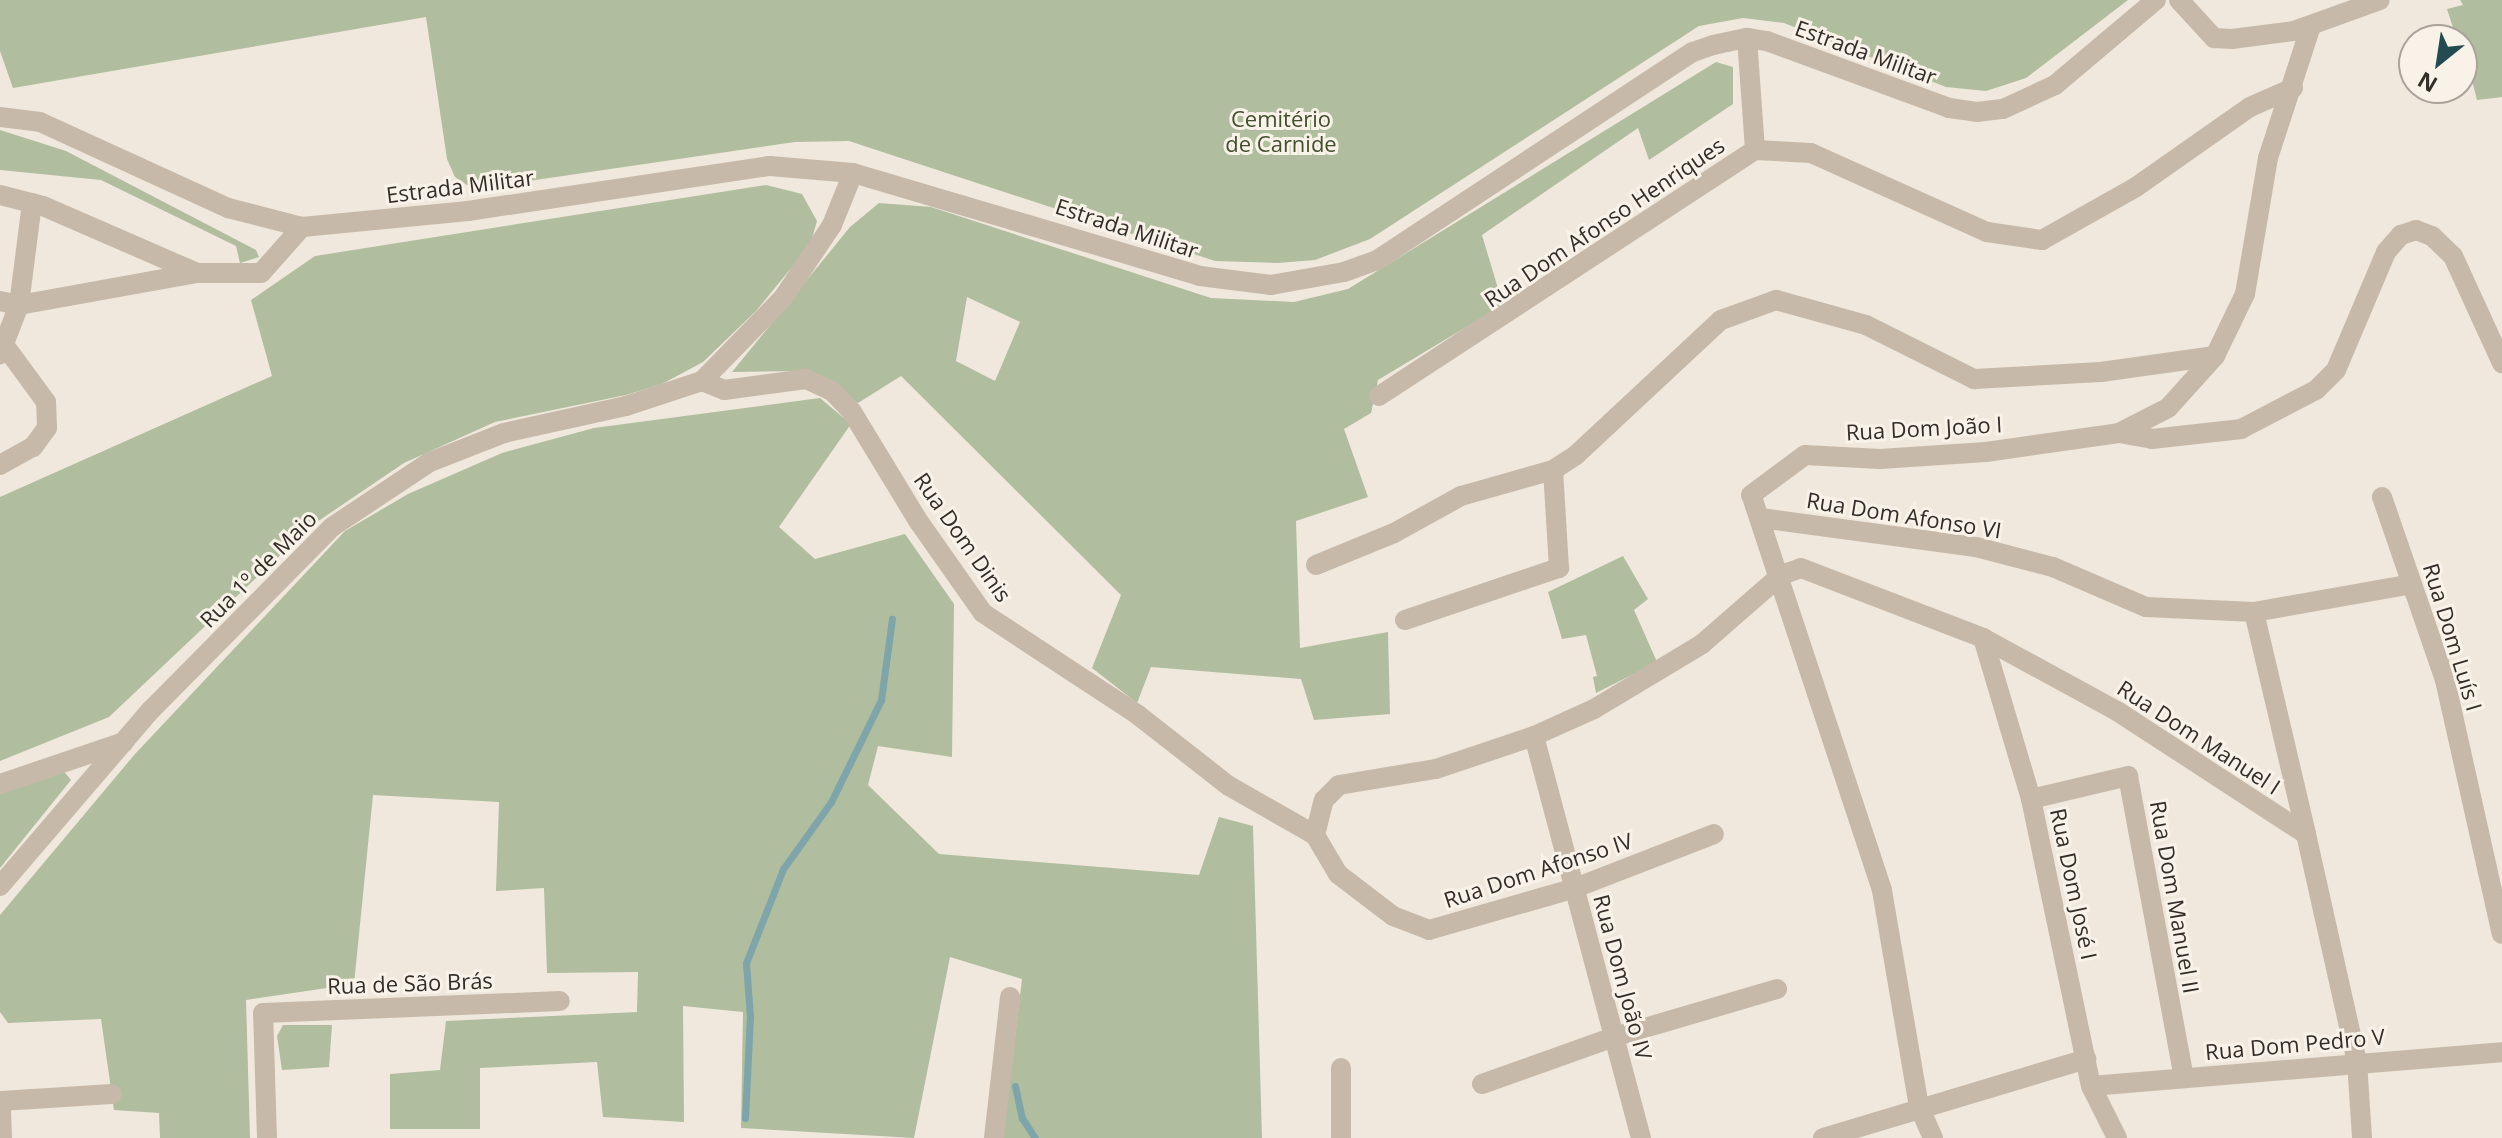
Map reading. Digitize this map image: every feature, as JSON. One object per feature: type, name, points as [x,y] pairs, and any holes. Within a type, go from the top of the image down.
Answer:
[{"type":"street","name":"Estrada Militar","points":[[0,117],[40,122],[228,208],[302,227],[468,211],[770,166],[853,173],[1200,276],[1240,283],[1303,281],[1377,260],[1693,52],[1747,38],[1836,65],[1949,108],[1977,112],[2003,109],[2055,85],[2156,0]]},
{"type":"street","points":[[2179,0],[2214,38],[2311,26],[2380,0]]},
{"type":"street","name":"Rua Dom João I","points":[[1933,1138],[1919,1107],[1882,890],[1781,575],[1751,495],[1805,455],[1880,459],[1986,452],[2119,433],[2168,408],[2215,356],[2245,294],[2268,158],[2311,26]]},
{"type":"street","points":[[1747,38],[1755,150]]},
{"type":"street","name":"Rua Dom Afonso Henriques","points":[[1379,396],[1508,316],[1755,150],[1811,153],[1987,232],[2042,240],[2136,187],[2250,107],[2293,88]]},
{"type":"street","name":"Rua 1º de Maio","points":[[0,886],[124,742],[332,527],[430,462],[504,433],[626,406],[702,381],[783,298],[832,225],[853,173]]},
{"type":"street","points":[[0,195],[32,203],[197,273]]},
{"type":"street","points":[[0,465],[33,447],[47,428],[46,402],[2,350],[32,203]]},
{"type":"street","points":[[10,303],[197,273],[261,273],[302,227]]},
{"type":"street","points":[[2119,433],[2152,439],[2241,429],[2316,390],[2336,370],[2386,252],[2401,235],[2416,230],[2432,236],[2453,256],[2502,363]]},
{"type":"street","points":[[1316,565],[1394,533],[1461,496],[1553,470],[1576,455],[1721,320],[1776,300],[1866,325],[1974,379],[2101,372],[2215,356]]},
{"type":"street","name":"Rua Dom Dinis","points":[[702,381],[724,390],[806,379],[832,391],[852,412],[919,522],[983,613],[1138,715],[1229,786],[1315,835]]},
{"type":"street","points":[[1405,620],[1559,568],[1553,470]]},
{"type":"street","name":"Rua Dom Luís I","points":[[2382,497],[2445,680],[2502,934]]},
{"type":"street","name":"Rua Dom Afonso VI","points":[[1761,518],[1976,547],[2053,567],[2146,607],[2254,612],[2412,584]]},
{"type":"street","name":"Rua Dom Manuel I","points":[[1781,575],[1801,568],[1983,638],[2117,711],[2306,834]]},
{"type":"street","points":[[1315,835],[1324,800],[1339,785],[1436,769],[1534,736],[1594,709],[1702,644],[1781,575]]},
{"type":"street","points":[[2254,612],[2357,1062],[2362,1138]]},
{"type":"street","name":"Rua Dom José I","points":[[1983,638],[2031,799],[2091,1086],[2117,1138]]},
{"type":"street","name":"Rua Dom João IV","points":[[1534,736],[1641,1138]]},
{"type":"street","points":[[0,784],[124,742]]},
{"type":"street","name":"Rua Dom Manuel II","points":[[2031,799],[2128,776],[2184,1078]]},
{"type":"street","name":"Rua Dom Afonso IV","points":[[1315,835],[1338,874],[1393,916],[1429,930],[1575,888],[1714,834]]},
{"type":"street","points":[[1482,1084],[1614,1037],[1777,989]]},
{"type":"street","points":[[994,1138],[1010,997]]},
{"type":"street","name":"Rua de São Brás","points":[[267,1138],[263,1013],[560,1001]]},
{"type":"street","name":"Rua Dom Pedro V","points":[[2091,1086],[2502,1052]]},
{"type":"street","points":[[1823,1138],[2086,1059]]},
{"type":"street","points":[[1341,1068],[1341,1138]]},
{"type":"street","points":[[2,1138],[1,1101],[112,1094]]},
{"type":"green space","name":"Cemitério de Carnide","points":[[0,0],[2128,0],[2026,78],[1986,91],[1946,87],[1784,23],[1743,18],[1699,26],[1370,239],[1315,260],[1278,263],[1215,261],[849,141],[795,142],[473,189],[455,177],[447,159],[426,17],[13,88],[0,51]]},
{"type":"green space","points":[[2460,0],[2502,0],[2502,97],[2478,100],[2478,24],[2452,24],[2447,9],[2463,5]]},
{"type":"green space","points":[[1716,62],[1733,67],[1733,104],[1649,160],[1638,128],[1482,235],[1503,305],[1378,380],[1371,413],[1344,429],[1368,497],[1296,521],[1300,648],[1388,632],[1390,714],[1314,720],[1301,679],[1151,667],[1137,703],[1092,668],[1121,595],[901,376],[858,403],[800,371],[732,372],[850,227],[879,203],[931,207],[1211,298],[1294,302],[1348,289]],"holes":[[[967,297],[1020,322],[995,381],[956,361]]]},
{"type":"green space","points":[[0,130],[66,151],[256,250],[259,257],[240,263],[236,246],[101,180],[0,170]]},
{"type":"green space","points":[[766,185],[802,194],[817,221],[810,245],[756,311],[703,362],[662,384],[626,395],[495,422],[404,463],[311,526],[109,717],[0,761],[0,497],[272,376],[251,300],[315,256]]},
{"type":"green space","points":[[820,398],[851,424],[779,527],[815,559],[905,534],[954,604],[952,757],[878,746],[868,785],[939,854],[1199,875],[1219,817],[1253,826],[1262,1138],[1003,1138],[1022,979],[950,957],[914,1138],[741,1128],[743,1012],[683,1006],[684,1122],[603,1117],[597,1062],[480,1068],[480,1129],[390,1129],[390,1074],[440,1070],[446,1021],[637,1012],[638,972],[547,973],[544,888],[496,891],[499,802],[373,795],[354,984],[246,1000],[250,1138],[160,1138],[159,1113],[114,1110],[101,1019],[8,1023],[0,1012],[0,915],[135,754],[345,531],[408,494],[502,453],[594,428]]},
{"type":"green space","points":[[1623,556],[1648,599],[1634,610],[1657,662],[1596,693],[1593,677],[1597,676],[1586,635],[1562,639],[1548,592]]},
{"type":"green space","points":[[62,769],[71,780],[0,868],[0,793]]},
{"type":"green space","points":[[283,1025],[332,1025],[329,1067],[282,1070],[277,1036]]},
{"type":"waterway","points":[[745,1118],[750,1017],[746,963],[783,869],[831,802],[881,700],[892,619]]},
{"type":"waterway","points":[[1015,1086],[1022,1118],[1035,1138]]}]
